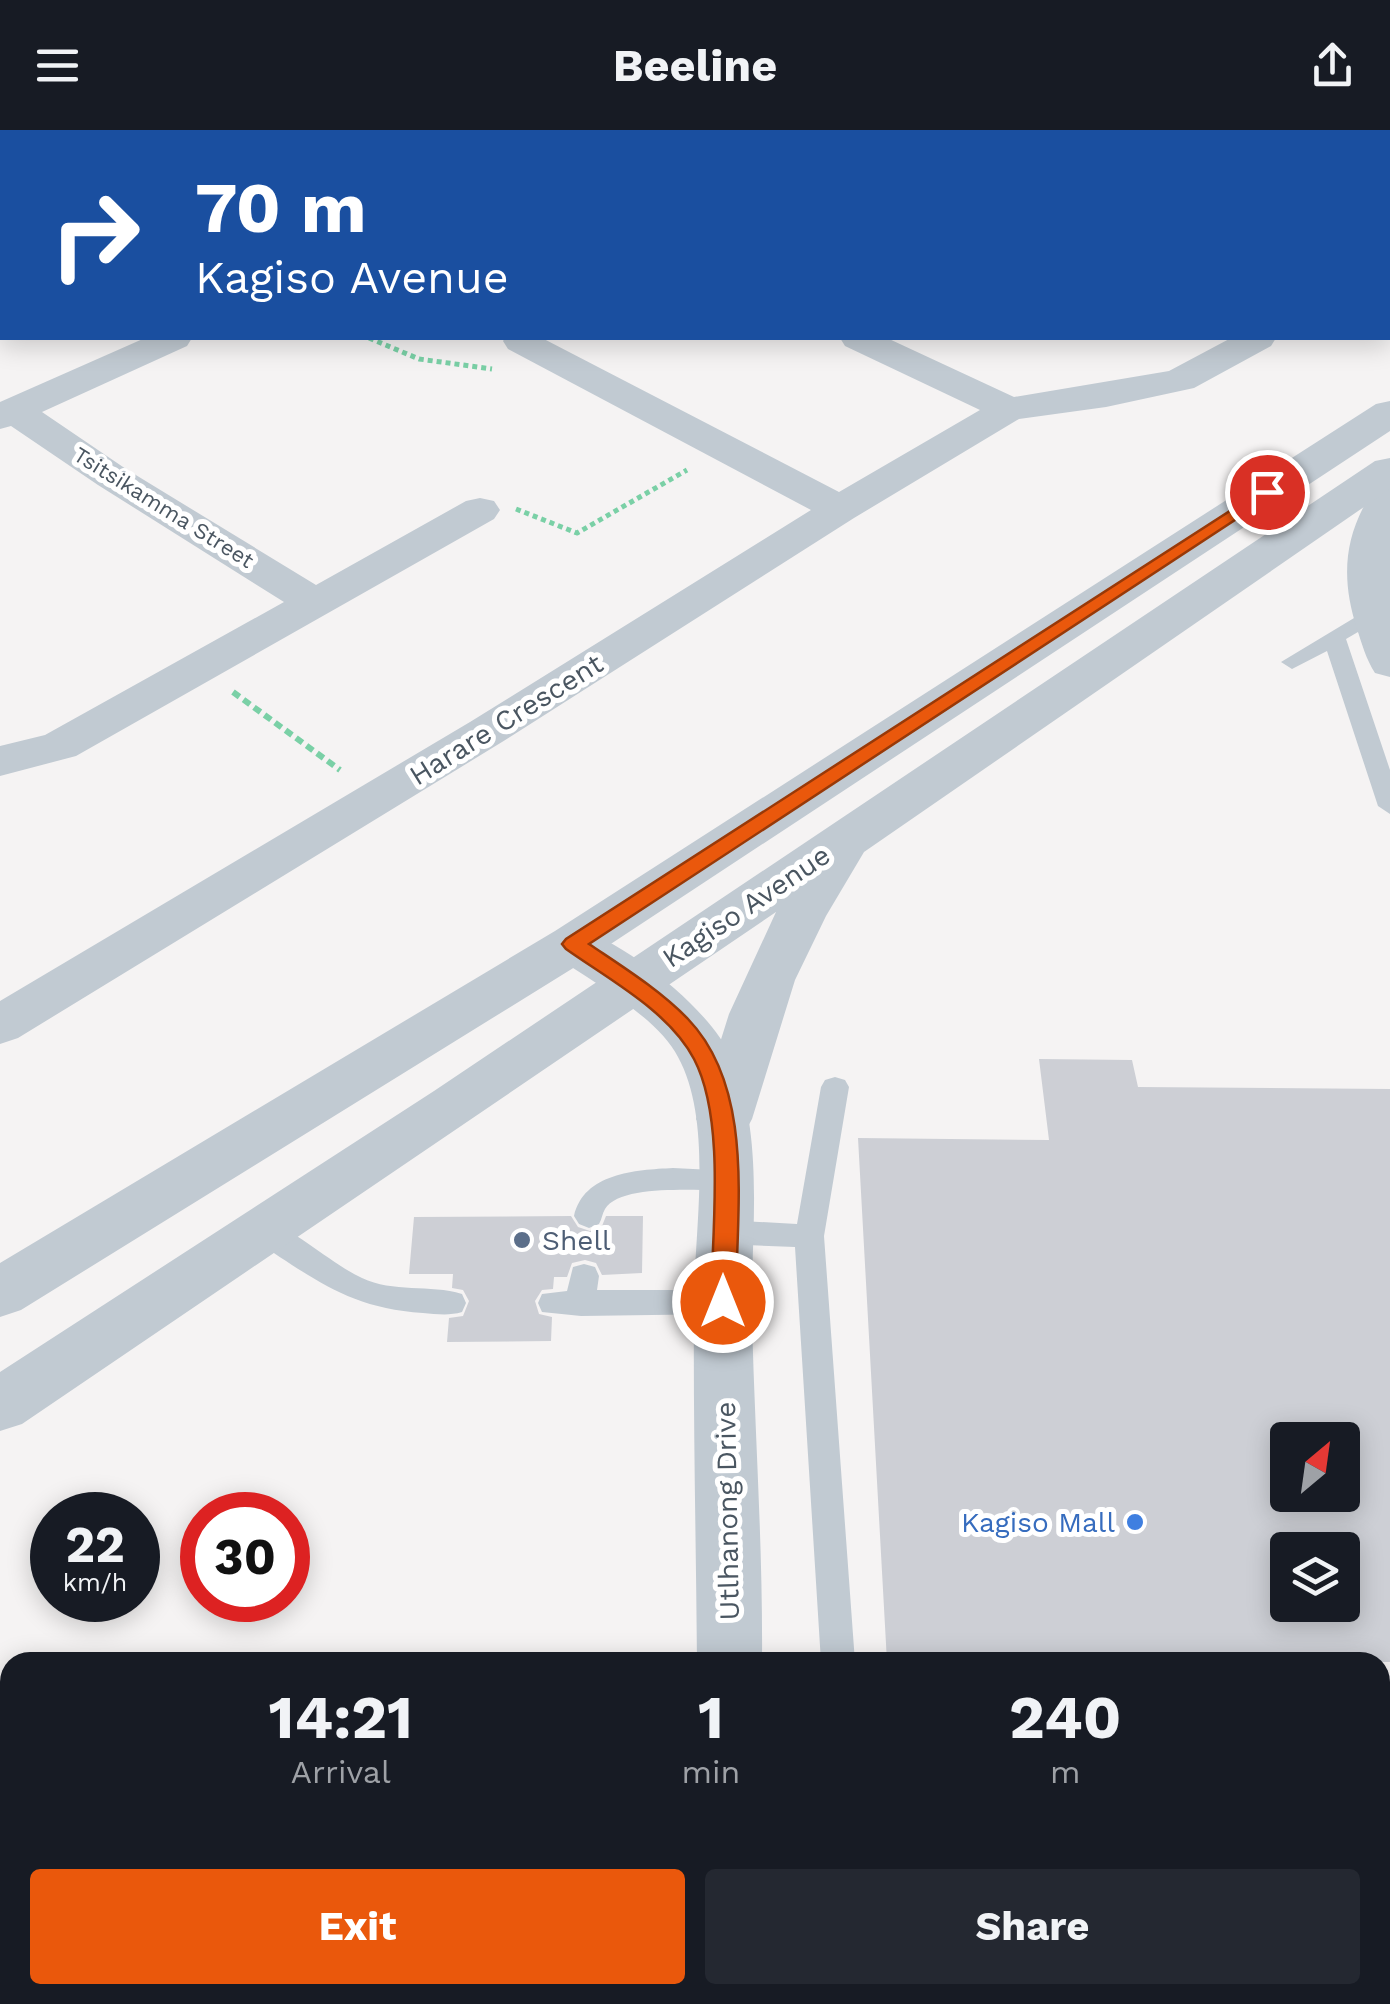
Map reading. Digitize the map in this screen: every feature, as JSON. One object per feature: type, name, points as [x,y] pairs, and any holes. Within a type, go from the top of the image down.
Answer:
[{"type":"street","points":[[7,414],[170,340]]},
{"type":"street","points":[[862,340],[1009,409],[1106,396],[1181,380],[1254,340]]},
{"type":"street","points":[[492,369],[528,344],[840,509]]},
{"type":"street","name":"Harare Crescent","points":[[0,1024],[1009,409]]},
{"type":"street","points":[[0,1292],[573,944],[1390,413]]},
{"type":"street","name":"Tsitsikamma Street","points":[[7,414],[314,602]]},
{"type":"street","name":"Kagiso Avenue","points":[[0,1405],[1390,470]]},
{"type":"street","points":[[1390,496],[1370,531],[1364,556],[1374,613],[1390,663]]},
{"type":"street","points":[[0,760],[60,746],[480,510]]},
{"type":"street","points":[[724,1119],[752,1021],[782,946],[812,892],[852,834]]},
{"type":"street","name":"Utlhanong Drive","points":[[573,944],[631,984],[696,1043],[704,1056],[724,1119],[730,1652]]},
{"type":"street","points":[[0,1432],[82,1350]]},
{"type":"lane","points":[[1292,662],[1374,613]]},
{"type":"lane","points":[[1334,637],[1390,806]]},
{"type":"lane","points":[[835,1087],[809,1236],[837,1652]]},
{"type":"lane","points":[[589,1216],[592,1202],[613,1188],[638,1182],[809,1236]]},
{"type":"lane","points":[[262,1231],[357,1290],[396,1299],[450,1302]]},
{"type":"lane","points":[[573,1294],[723,1302]]},
{"type":"path","points":[[480,510],[509,506],[577,533],[724,448]]},
{"type":"path","points":[[200,668],[378,797]]},
{"type":"building","name":"Kagiso Mall","points":[[1039,1059],[1132,1060],[1138,1087],[1390,1089],[1390,1652],[886,1652],[858,1138],[1049,1140]]},
{"type":"building","points":[[571,1216],[578,1227],[590,1231],[602,1226],[606,1216],[643,1216],[642,1273],[602,1275],[596,1263],[572,1263],[567,1277],[554,1277],[553,1289],[542,1290],[535,1301],[539,1314],[552,1317],[551,1341],[447,1342],[449,1318],[463,1316],[469,1301],[463,1290],[452,1288],[453,1274],[409,1274],[414,1217]]},
{"type":"place","name":"Shell","points":[[522,1240]]},
{"type":"place","name":"Kagiso Mall","points":[[1135,1522]]},
{"type":"route","points":[[723,1302],[724,1119],[704,1056],[680,1024],[573,944],[1267,492]]}]
